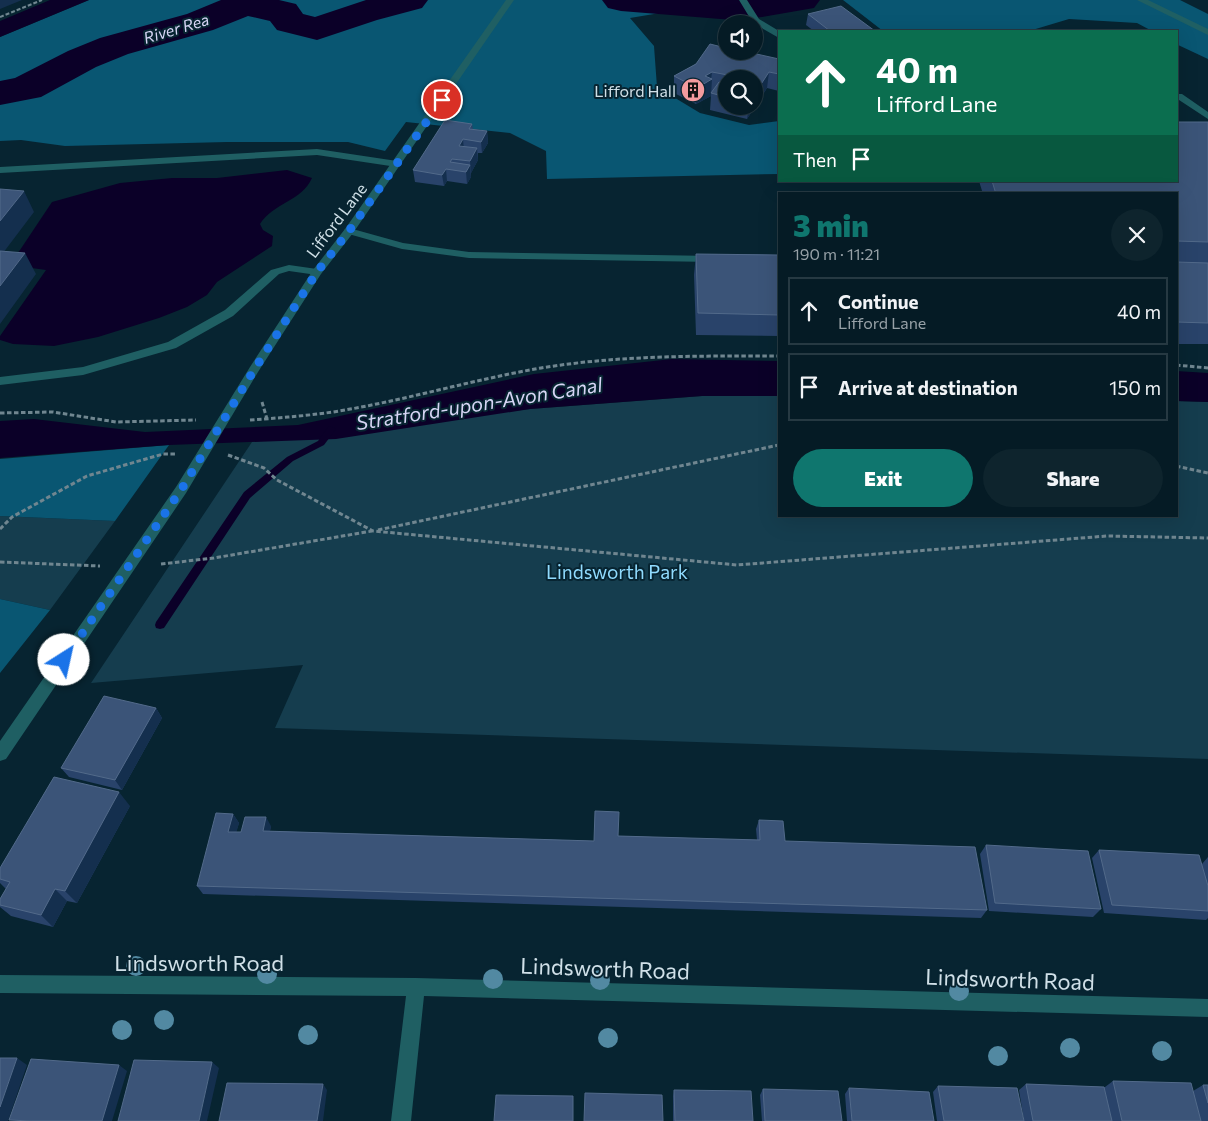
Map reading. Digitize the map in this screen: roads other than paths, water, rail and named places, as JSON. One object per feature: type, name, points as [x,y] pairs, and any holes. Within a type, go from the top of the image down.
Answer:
[{"type":"street","name":"Lifford Lane","points":[[181,490],[254,370],[317,272],[397,164],[510,0]]},
{"type":"street","points":[[1141,0],[1208,32]]},
{"type":"street","points":[[743,1],[756,21],[778,35]]},
{"type":"street","points":[[1179,96],[1208,116]]},
{"type":"street","points":[[0,170],[317,152],[397,164]]},
{"type":"street","points":[[349,231],[402,246],[469,255],[730,260]]},
{"type":"street","points":[[0,381],[83,371],[172,345],[229,313],[274,272],[289,268],[317,272]]},
{"type":"street","points":[[0,754],[181,490]]},
{"type":"street","name":"Lindsworth Road","points":[[0,984],[416,987],[1208,1008]]},
{"type":"street","points":[[401,1121],[416,987]]},
{"type":"water","points":[[50,0],[89,0],[0,37],[0,21]]},
{"type":"water","points":[[287,170],[312,178],[301,192],[272,211],[260,224],[263,230],[273,236],[272,246],[217,282],[207,295],[187,307],[98,337],[54,346],[13,344],[0,340],[0,336],[46,270],[10,265],[52,202],[120,183],[172,178],[217,178]]},
{"type":"water","name":"Stratford-upon-Avon Canal","points":[[672,359],[778,361],[778,396],[702,396],[530,409],[336,439],[169,445],[0,458],[0,421],[34,419],[145,432],[298,425],[534,374]]},
{"type":"water","points":[[1178,371],[1208,373],[1208,402],[1178,401]]},
{"type":"waterway","name":"River Rea","points":[[0,93],[27,88],[82,59],[114,46],[200,22],[244,4],[283,12],[290,22],[317,29],[364,12],[409,0]]},
{"type":"waterway","name":"River Rea","points":[[621,0],[733,8],[801,0]]},
{"type":"waterway","points":[[160,625],[247,495],[290,459],[321,443],[331,429]]},
{"type":"place","name":"Lifford Hall","points":[[693,90]]},
{"type":"park label","name":"Lindsworth Park","points":[[617,571]]}]
